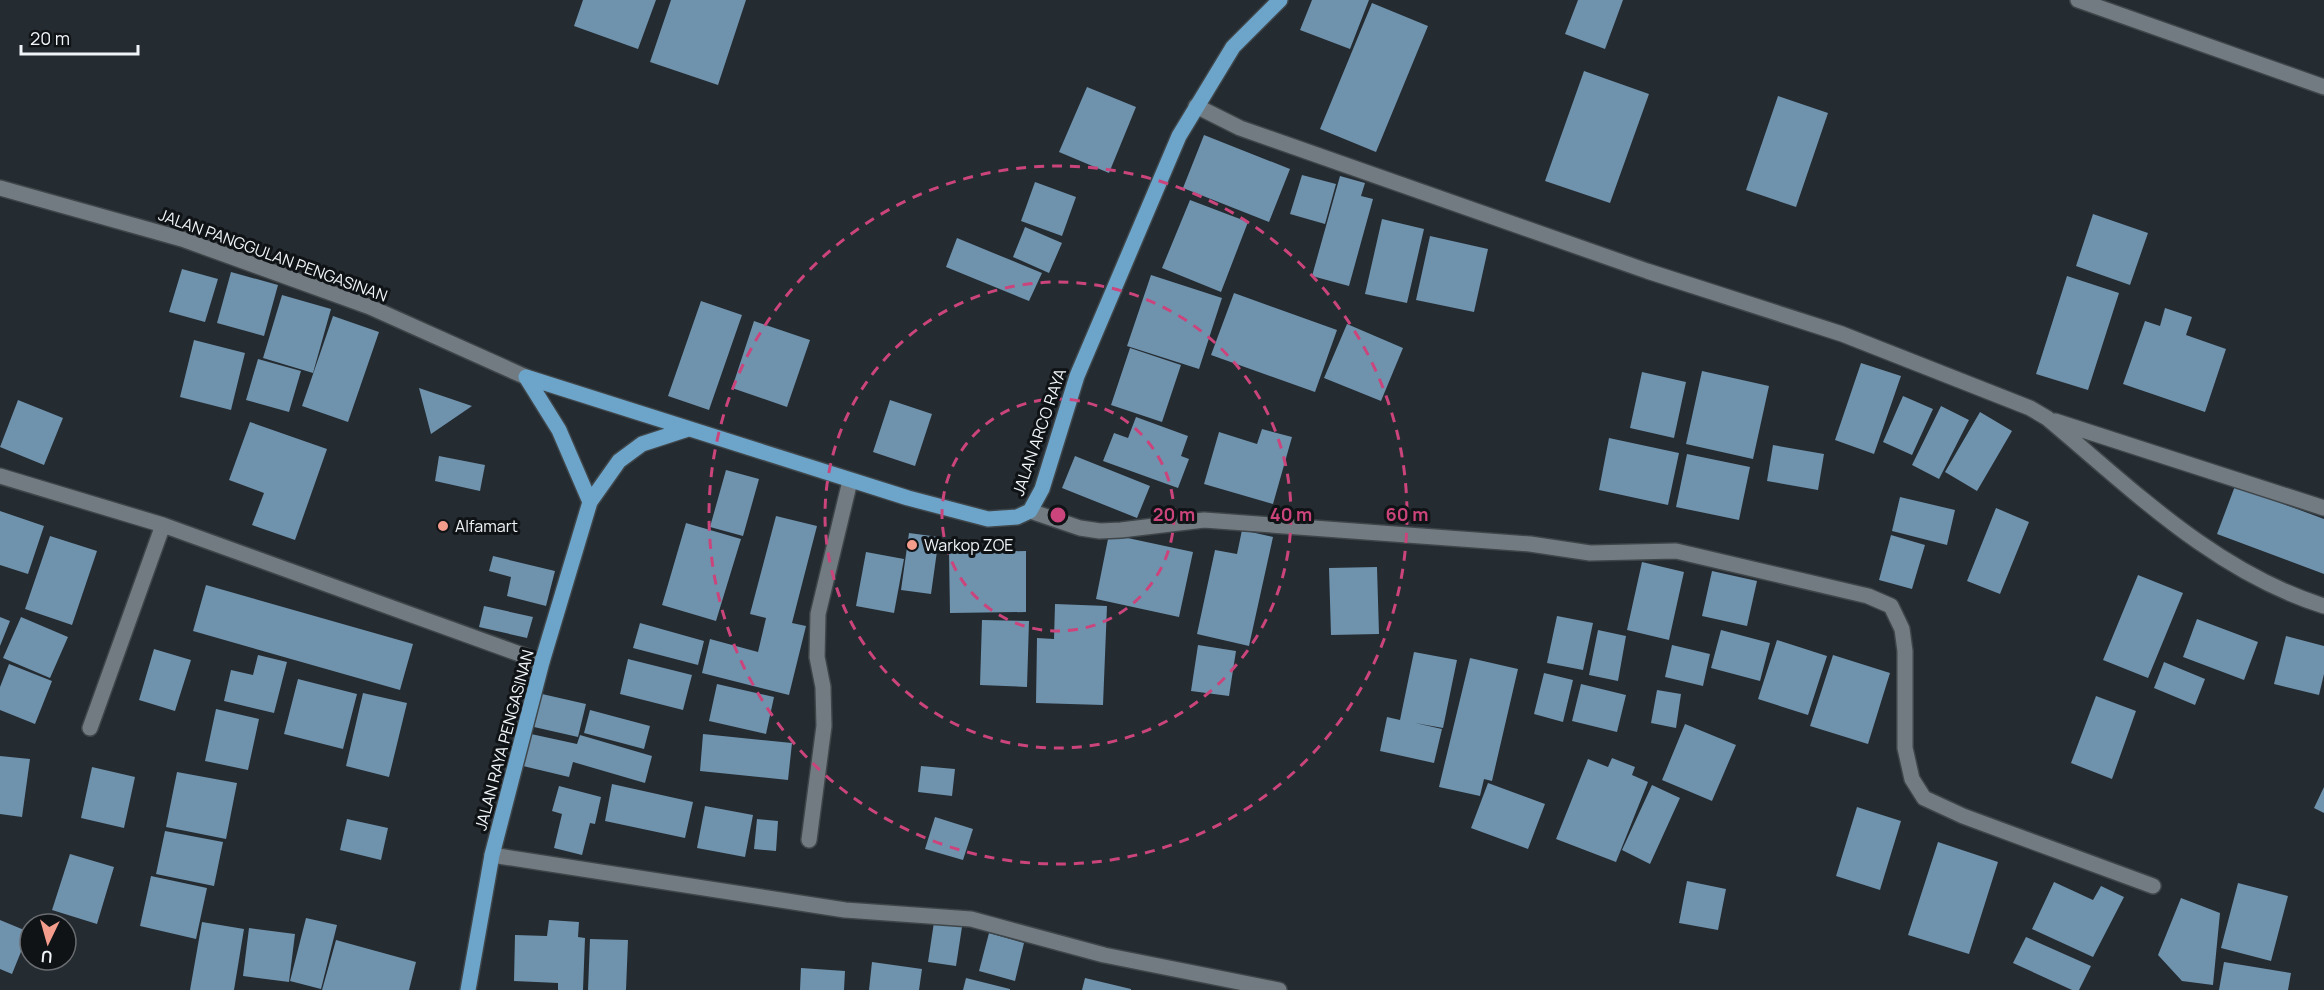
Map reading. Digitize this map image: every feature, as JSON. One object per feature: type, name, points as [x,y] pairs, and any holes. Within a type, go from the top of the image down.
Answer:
[{"type":"main road","name":"JALAN ARCO RAYA","points":[[526,377],[850,481],[988,519],[1017,518],[1030,511],[1042,489],[1077,376],[1179,136],[1233,47],[1280,0]]},
{"type":"main road","points":[[526,377],[559,430],[590,502]]},
{"type":"main road","name":"JALAN RAYA PENGASINAN","points":[[468,990],[492,855],[542,662],[590,502],[619,461],[642,444],[688,429]]},
{"type":"street","points":[[2078,0],[2324,87]]},
{"type":"street","points":[[1196,106],[1240,128],[1647,272],[1853,338],[2030,408],[2047,418],[2169,520],[2220,557],[2290,595],[2324,606]]},
{"type":"street","name":"JALAN PANGGULAN PENGASINAN","points":[[0,188],[182,239],[370,307],[526,377]]},
{"type":"street","points":[[2047,418],[2324,508]]},
{"type":"street","points":[[0,476],[163,525],[542,662]]},
{"type":"street","points":[[809,840],[824,726],[823,687],[817,657],[818,614],[850,481]]},
{"type":"street","points":[[1030,511],[1080,528],[1100,531],[1204,520],[1530,544],[1590,553],[1677,551],[1868,596],[1891,606],[1902,629],[1905,651],[1905,748],[1912,779],[1924,798],[1963,816],[2153,886]]},
{"type":"street","points":[[90,728],[163,525]]},
{"type":"street","points":[[492,855],[845,910],[972,919],[1104,955],[1279,990]]},
{"type":"building","points":[[583,0],[656,0],[638,49],[574,26]]},
{"type":"building","points":[[671,0],[746,0],[718,85],[650,62]]},
{"type":"building","points":[[1312,0],[1369,0],[1350,49],[1300,30]]},
{"type":"building","points":[[1578,0],[1623,0],[1605,49],[1565,34]]},
{"type":"building","points":[[1372,3],[1428,26],[1376,152],[1320,129]]},
{"type":"building","points":[[1584,71],[1649,94],[1610,203],[1545,181]]},
{"type":"building","points":[[1087,87],[1136,107],[1109,173],[1059,152]]},
{"type":"building","points":[[1778,96],[1828,113],[1796,207],[1746,190]]},
{"type":"building","points":[[1204,135],[1290,169],[1269,222],[1183,188]]},
{"type":"building","points":[[1302,175],[1336,184],[1325,224],[1290,214]]},
{"type":"building","points":[[1340,176],[1365,183],[1361,196],[1373,199],[1349,286],[1312,276]]},
{"type":"building","points":[[1035,182],[1076,197],[1062,236],[1021,221]]},
{"type":"building","points":[[1190,200],[1248,222],[1221,292],[1162,268]]},
{"type":"building","points":[[2093,214],[2148,233],[2130,285],[2076,266]]},
{"type":"building","points":[[1382,219],[1424,229],[1407,303],[1365,294]]},
{"type":"building","points":[[1025,227],[1062,243],[1049,273],[1013,257]]},
{"type":"building","points":[[1430,236],[1488,249],[1474,312],[1416,300]]},
{"type":"building","points":[[957,238],[1042,273],[1029,301],[946,267]]},
{"type":"building","points":[[182,269],[218,279],[205,322],[169,312]]},
{"type":"building","points":[[231,272],[278,285],[264,336],[217,323]]},
{"type":"building","points":[[1151,275],[1222,298],[1199,369],[1127,346]]},
{"type":"building","points":[[2067,276],[2119,293],[2088,390],[2036,374]]},
{"type":"building","points":[[1234,293],[1337,330],[1315,392],[1211,355]]},
{"type":"building","points":[[282,295],[331,309],[313,373],[263,358]]},
{"type":"building","points":[[701,301],[742,315],[709,410],[668,396]]},
{"type":"building","points":[[2165,308],[2192,317],[2186,335],[2226,349],[2205,412],[2123,384],[2145,321],[2160,326]]},
{"type":"building","points":[[333,316],[379,332],[348,422],[302,406]]},
{"type":"building","points":[[754,321],[810,340],[787,407],[732,388]]},
{"type":"building","points":[[1347,324],[1403,348],[1381,401],[1324,378]]},
{"type":"building","points":[[194,340],[245,353],[231,410],[180,397]]},
{"type":"building","points":[[1130,348],[1181,365],[1162,422],[1111,405]]},
{"type":"building","points":[[258,359],[301,371],[289,412],[246,400]]},
{"type":"building","points":[[1861,363],[1901,376],[1874,454],[1835,440]]},
{"type":"building","points":[[1702,371],[1769,386],[1753,459],[1686,444]]},
{"type":"building","points":[[1642,372],[1686,382],[1674,438],[1630,428]]},
{"type":"building","points":[[419,388],[472,406],[431,434]]},
{"type":"building","points":[[1903,396],[1933,409],[1912,455],[1883,442]]},
{"type":"building","points":[[18,400],[63,418],[44,465],[0,447]]},
{"type":"building","points":[[890,400],[932,414],[915,466],[873,452]]},
{"type":"building","points":[[1941,406],[1969,420],[1939,479],[1912,465]]},
{"type":"building","points":[[1980,412],[2012,431],[1977,491],[1945,472]]},
{"type":"building","points":[[1136,417],[1188,436],[1181,456],[1189,459],[1178,488],[1103,461],[1114,433],[1128,438]]},
{"type":"building","points":[[250,422],[327,449],[295,540],[252,525],[264,493],[229,480]]},
{"type":"building","points":[[1262,429],[1292,437],[1273,504],[1204,484],[1219,432],[1257,444]]},
{"type":"building","points":[[1609,438],[1679,453],[1668,505],[1599,490]]},
{"type":"building","points":[[1773,445],[1824,454],[1818,490],[1767,481]]},
{"type":"building","points":[[1687,454],[1750,467],[1739,520],[1676,507]]},
{"type":"building","points":[[439,456],[485,465],[480,491],[435,481]]},
{"type":"building","points":[[1075,456],[1150,486],[1137,518],[1062,488]]},
{"type":"building","points":[[726,470],[759,479],[743,536],[710,527]]},
{"type":"building","points":[[2235,486],[2324,519],[2324,574],[2217,534]]},
{"type":"building","points":[[1900,497],[1955,510],[1947,545],[1892,531]]},
{"type":"building","points":[[1996,508],[2029,522],[2000,594],[1967,581]]},
{"type":"building","points":[[0,511],[44,526],[28,574],[0,565]]},
{"type":"building","points":[[776,516],[817,526],[792,623],[806,626],[789,695],[702,673],[710,639],[758,652],[766,618],[750,614]]},
{"type":"building","points":[[686,523],[741,539],[716,621],[662,605]]},
{"type":"building","points":[[1242,530],[1273,537],[1249,646],[1197,634],[1215,550],[1237,554]]},
{"type":"building","points":[[909,533],[939,537],[931,594],[901,590]]},
{"type":"building","points":[[1109,534],[1193,552],[1179,617],[1096,599]]},
{"type":"building","points":[[1891,535],[1925,545],[1912,589],[1879,580]]},
{"type":"building","points":[[50,536],[97,551],[72,625],[25,609]]},
{"type":"building","points":[[1026,551],[1026,612],[950,613],[949,552]]},
{"type":"building","points":[[866,552],[904,559],[894,613],[856,606]]},
{"type":"building","points":[[493,556],[555,571],[546,606],[507,596],[511,577],[489,571]]},
{"type":"building","points":[[1642,562],[1684,572],[1669,640],[1627,630]]},
{"type":"building","points":[[1377,567],[1379,634],[1331,635],[1329,568]]},
{"type":"building","points":[[1712,571],[1757,581],[1747,626],[1702,616]]},
{"type":"building","points":[[2138,575],[2183,593],[2148,678],[2103,660]]},
{"type":"building","points":[[206,585],[413,644],[400,690],[193,631]]},
{"type":"building","points":[[1055,604],[1107,606],[1103,705],[1036,703],[1037,638],[1054,639]]},
{"type":"building","points":[[484,606],[533,617],[527,638],[479,627]]},
{"type":"building","points":[[1557,616],[1593,623],[1583,670],[1547,663]]},
{"type":"building","points":[[0,617],[10,621],[0,646]]},
{"type":"building","points":[[21,617],[68,637],[50,678],[3,658]]},
{"type":"building","points":[[2197,619],[2258,642],[2244,680],[2183,657]]},
{"type":"building","points":[[982,620],[1029,621],[1027,687],[980,685]]},
{"type":"building","points":[[640,623],[704,641],[698,665],[633,648]]},
{"type":"building","points":[[1598,630],[1626,636],[1618,681],[1589,675]]},
{"type":"building","points":[[1721,630],[1770,643],[1760,681],[1711,668]]},
{"type":"building","points":[[2286,636],[2324,646],[2324,674],[2319,695],[2274,684]]},
{"type":"building","points":[[1777,640],[1827,656],[1808,715],[1758,699]]},
{"type":"building","points":[[1198,645],[1236,651],[1229,696],[1191,691]]},
{"type":"building","points":[[1672,645],[1710,654],[1703,686],[1665,677]]},
{"type":"building","points":[[154,649],[191,660],[175,711],[139,700]]},
{"type":"building","points":[[1414,652],[1457,660],[1443,728],[1415,723],[1442,729],[1434,763],[1380,751],[1387,717],[1400,720]]},
{"type":"building","points":[[258,655],[287,662],[274,713],[224,701],[231,670],[253,675]]},
{"type":"building","points":[[1833,655],[1890,673],[1868,744],[1810,726]]},
{"type":"building","points":[[1470,658],[1518,669],[1492,781],[1484,779],[1480,796],[1439,787]]},
{"type":"building","points":[[628,659],[692,675],[683,710],[620,694]]},
{"type":"building","points":[[2164,662],[2205,679],[2195,705],[2154,688]]},
{"type":"building","points":[[9,664],[52,681],[35,724],[0,710],[0,687]]},
{"type":"building","points":[[1544,673],[1573,680],[1563,722],[1534,714]]},
{"type":"building","points":[[298,679],[357,694],[343,749],[284,734]]},
{"type":"building","points":[[717,684],[774,697],[766,734],[709,721]]},
{"type":"building","points":[[1581,684],[1626,695],[1617,732],[1572,721]]},
{"type":"building","points":[[1657,690],[1681,694],[1676,728],[1651,723]]},
{"type":"building","points":[[363,693],[407,703],[389,777],[346,766]]},
{"type":"building","points":[[542,694],[586,704],[578,737],[534,727]]},
{"type":"building","points":[[2096,696],[2136,711],[2112,779],[2071,763]]},
{"type":"building","points":[[216,709],[259,719],[248,770],[205,761]]},
{"type":"building","points":[[590,710],[650,726],[644,749],[584,733]]},
{"type":"building","points":[[1685,724],[1736,745],[1712,801],[1662,780]]},
{"type":"building","points":[[531,734],[577,744],[580,735],[652,756],[645,783],[573,762],[569,777],[523,766]]},
{"type":"building","points":[[703,734],[792,743],[788,780],[700,771]]},
{"type":"building","points":[[0,756],[30,759],[22,817],[0,814]]},
{"type":"building","points":[[1612,758],[1635,767],[1632,775],[1648,782],[1616,862],[1556,839],[1588,759],[1608,767]]},
{"type":"building","points":[[921,766],[955,769],[952,796],[918,792]]},
{"type":"building","points":[[92,767],[135,777],[124,828],[81,818]]},
{"type":"building","points":[[177,772],[237,783],[226,839],[166,827]]},
{"type":"building","points":[[1488,783],[1545,804],[1528,849],[1471,828]]},
{"type":"building","points":[[612,784],[693,802],[685,838],[605,821]]},
{"type":"building","points":[[1652,785],[1680,798],[1650,864],[1622,850]]},
{"type":"building","points":[[559,786],[601,797],[595,824],[590,823],[582,855],[554,848],[562,814],[552,811]]},
{"type":"building","points":[[2324,787],[2324,813],[2314,808]]},
{"type":"building","points":[[705,806],[753,815],[745,857],[697,848]]},
{"type":"building","points":[[1857,807],[1901,821],[1880,890],[1836,876]]},
{"type":"building","points":[[935,817],[973,829],[963,860],[925,849]]},
{"type":"building","points":[[347,819],[388,828],[381,860],[340,850]]},
{"type":"building","points":[[757,819],[778,821],[776,851],[754,849]]},
{"type":"building","points":[[165,831],[223,842],[214,886],[156,874]]},
{"type":"building","points":[[1938,842],[1998,862],[1969,954],[1908,935]]},
{"type":"building","points":[[70,854],[114,867],[97,924],[78,918],[78,912],[52,910]]},
{"type":"building","points":[[151,876],[207,888],[196,939],[140,926]]},
{"type":"building","points":[[1687,881],[1726,889],[1718,930],[1679,923]]},
{"type":"building","points":[[2054,882],[2093,900],[2101,886],[2124,897],[2093,957],[2032,929]]},
{"type":"building","points":[[2238,883],[2288,896],[2271,961],[2221,948]]},
{"type":"building","points":[[2181,898],[2220,913],[2213,985],[2182,981],[2158,955]]},
{"type":"building","points":[[306,918],[337,925],[321,989],[290,981]]},
{"type":"building","points":[[0,920],[18,927],[18,959],[12,974],[0,969]]},
{"type":"building","points":[[549,920],[579,922],[578,937],[585,938],[583,990],[558,990],[558,983],[514,981],[515,935],[547,936]]},
{"type":"building","points":[[202,922],[244,929],[234,990],[190,990]]},
{"type":"building","points":[[934,922],[962,927],[956,966],[928,962]]},
{"type":"building","points":[[249,928],[295,934],[289,982],[243,976]]},
{"type":"building","points":[[989,933],[1024,943],[1015,981],[979,971]]},
{"type":"building","points":[[2026,937],[2091,966],[2079,990],[2072,990],[2013,963]]},
{"type":"building","points":[[590,939],[628,940],[626,990],[588,990]]},
{"type":"building","points":[[336,940],[416,962],[409,990],[322,990]]},
{"type":"building","points":[[872,962],[922,969],[919,990],[869,990]]},
{"type":"building","points":[[2224,962],[2291,973],[2288,990],[2219,990]]},
{"type":"building","points":[[801,968],[845,971],[844,990],[800,990]]},
{"type":"building","points":[[966,978],[1010,989],[1010,990],[963,990]]},
{"type":"building","points":[[1085,978],[1131,989],[1131,990],[1082,990]]},
{"type":"place","name":"Alfamart","points":[[443,526]]},
{"type":"place","name":"Warkop ZOE","points":[[912,545]]}]
